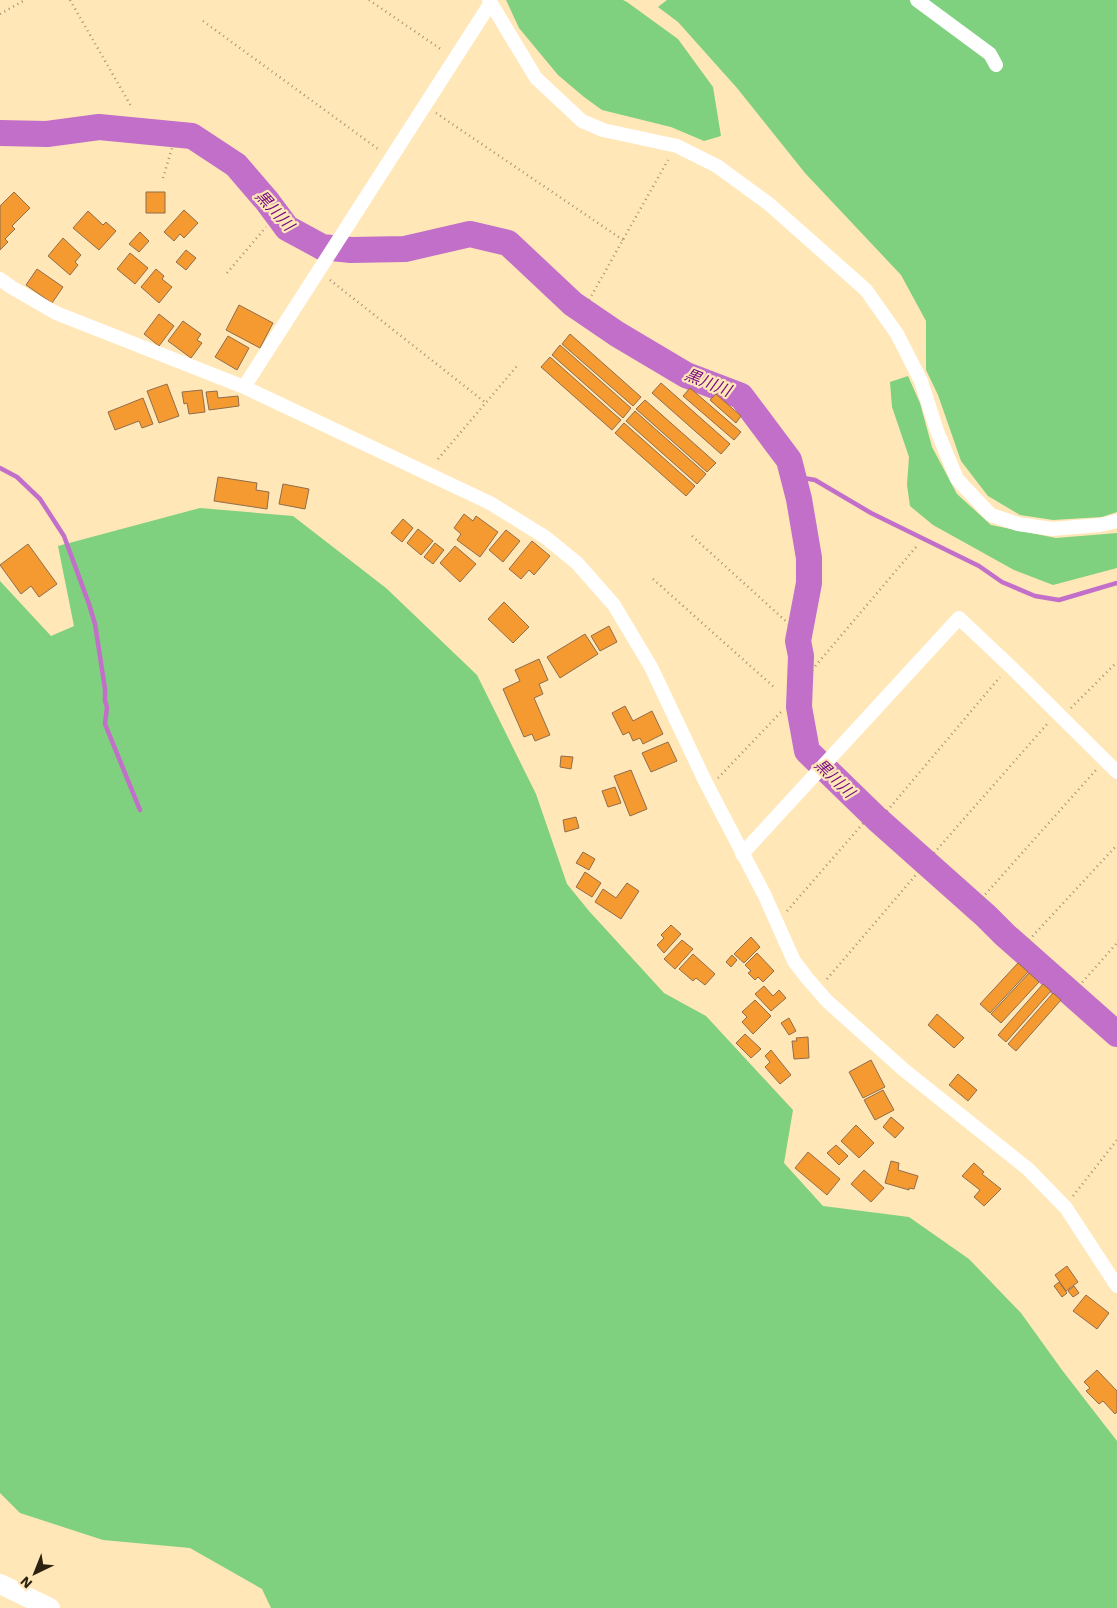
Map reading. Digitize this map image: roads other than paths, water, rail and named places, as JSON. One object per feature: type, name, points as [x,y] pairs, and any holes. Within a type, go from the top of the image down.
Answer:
[{"type":"street","points":[[917,0],[990,54],[996,65]]},
{"type":"street","points":[[244,387],[490,2],[536,78],[582,121],[603,130],[677,146],[717,166],[769,204],[866,290],[897,334],[921,381],[937,431],[957,478],[992,515],[1018,524],[1052,529],[1100,525],[1117,521]]},
{"type":"street","points":[[0,279],[56,314],[244,387],[490,503],[545,537],[578,563],[614,605],[629,628],[742,854],[765,896],[794,961],[806,978],[827,1001],[904,1070],[1028,1169],[1066,1208],[1117,1286]]},
{"type":"street","points":[[742,854],[959,618],[1117,772]]},
{"type":"street","points":[[0,1584],[50,1608]]},
{"type":"waterway","name":"黒川川","points":[[0,133],[47,134],[99,127],[192,136],[236,165],[287,228],[322,247],[351,250],[405,249],[470,234],[508,243],[573,304],[617,334],[686,375],[741,396],[789,460],[799,499],[809,558],[809,583],[798,641],[801,656],[799,707],[807,751],[877,819],[1117,1034]]},
{"type":"waterway","points":[[0,468],[17,477],[40,499],[64,536],[95,624],[107,707],[105,724],[140,810]]},
{"type":"waterway","points":[[795,479],[797,477],[815,480],[871,513],[979,566],[1002,582],[1035,596],[1059,600],[1117,583]]}]
